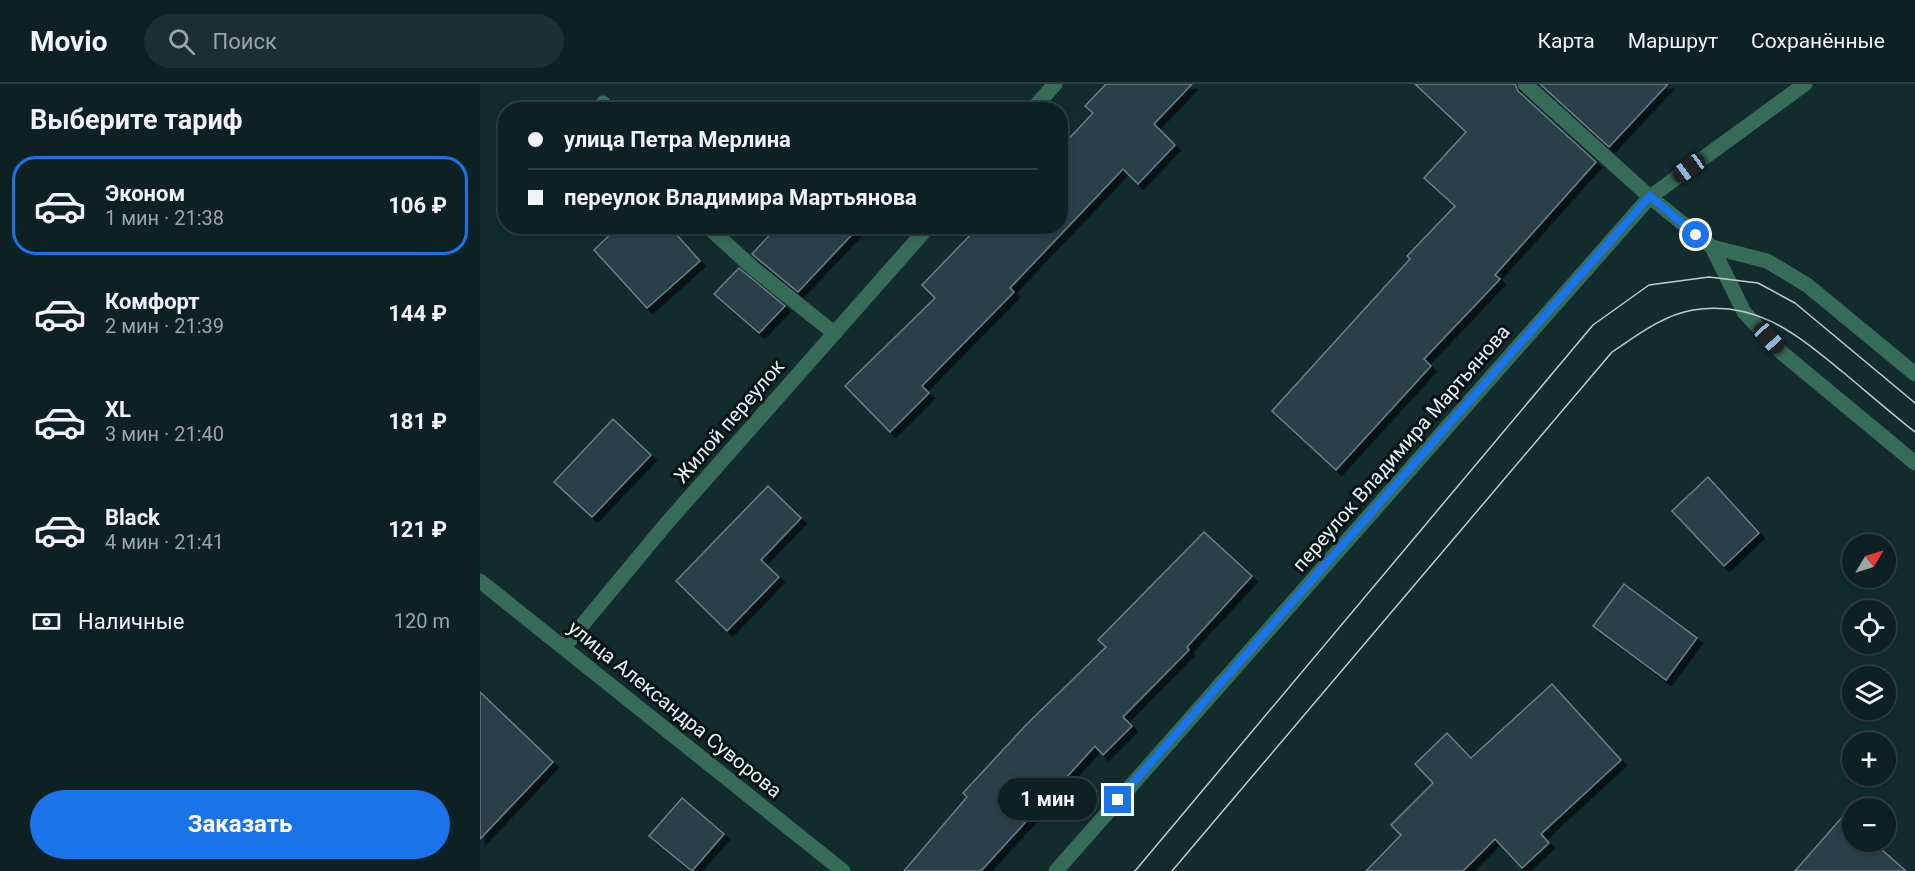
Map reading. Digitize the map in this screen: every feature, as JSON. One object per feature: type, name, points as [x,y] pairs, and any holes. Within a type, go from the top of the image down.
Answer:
[{"type":"street","points":[[1039,102],[1055,84]]},
{"type":"street","points":[[1525,84],[1712,248],[1744,312],[1781,352],[1915,463]]},
{"type":"street","name":"переулок Владимира Мартьянова","points":[[1056,871],[1650,196],[1805,84]]},
{"type":"street","points":[[716,234],[754,269],[834,333]]},
{"type":"street","name":"Жилой переулок","points":[[564,647],[666,524],[922,234]]},
{"type":"street","points":[[1712,248],[1767,261],[1797,279],[1915,374]]},
{"type":"street","name":"улица Александра Суворова","points":[[480,581],[843,871]]},
{"type":"building","points":[[1106,84],[1192,84],[1154,124],[1175,145],[1138,184],[1123,169],[1068,227],[1068,140],[1093,113],[1085,106]]},
{"type":"building","points":[[1415,84],[1515,84],[1518,91],[1596,162],[1495,275],[1500,279],[1424,359],[1431,366],[1336,470],[1272,411],[1410,259],[1407,256],[1455,206],[1424,178],[1466,132]]},
{"type":"building","points":[[1540,84],[1668,84],[1609,147]]},
{"type":"building","points":[[611,234],[676,234],[700,261],[647,308],[594,250]]},
{"type":"building","points":[[771,234],[852,234],[798,292],[752,254]]},
{"type":"building","points":[[971,234],[1061,234],[1010,288],[1014,292],[922,386],[929,393],[890,432],[845,386],[935,298],[922,285]]},
{"type":"building","points":[[739,268],[785,306],[759,333],[714,294]]},
{"type":"building","points":[[613,419],[651,455],[592,517],[554,482]]},
{"type":"building","points":[[1708,477],[1759,533],[1724,566],[1672,511]]},
{"type":"building","points":[[768,486],[801,518],[761,560],[779,577],[727,631],[676,581]]},
{"type":"building","points":[[1204,532],[1252,576],[1187,647],[1189,650],[1123,717],[1132,726],[1103,755],[1095,746],[981,871],[904,871],[967,797],[963,793],[1027,724],[1106,647],[1098,640]]},
{"type":"building","points":[[1624,584],[1697,638],[1666,680],[1593,626]]},
{"type":"building","points":[[1552,684],[1621,760],[1541,834],[1549,843],[1522,868],[1495,839],[1463,871],[1366,871],[1401,835],[1391,825],[1433,783],[1415,764],[1447,733],[1471,758]]},
{"type":"building","points":[[480,692],[553,762],[480,839]]},
{"type":"building","points":[[682,798],[724,834],[692,871],[649,836]]},
{"type":"building","points":[[1842,817],[1842,852],[1884,852],[1906,871],[1795,871]]},
{"type":"tram line","points":[[1135,871],[1593,325],[1649,285],[1709,277],[1758,283],[1795,303],[1915,403]]},
{"type":"tram line","points":[[1172,871],[1612,352],[1650,327],[1671,316],[1693,310],[1716,308],[1737,310],[1757,316],[1793,334],[1810,346],[1915,432]]},
{"type":"route","points":[[1118,800],[1650,196],[1696,235]]}]
